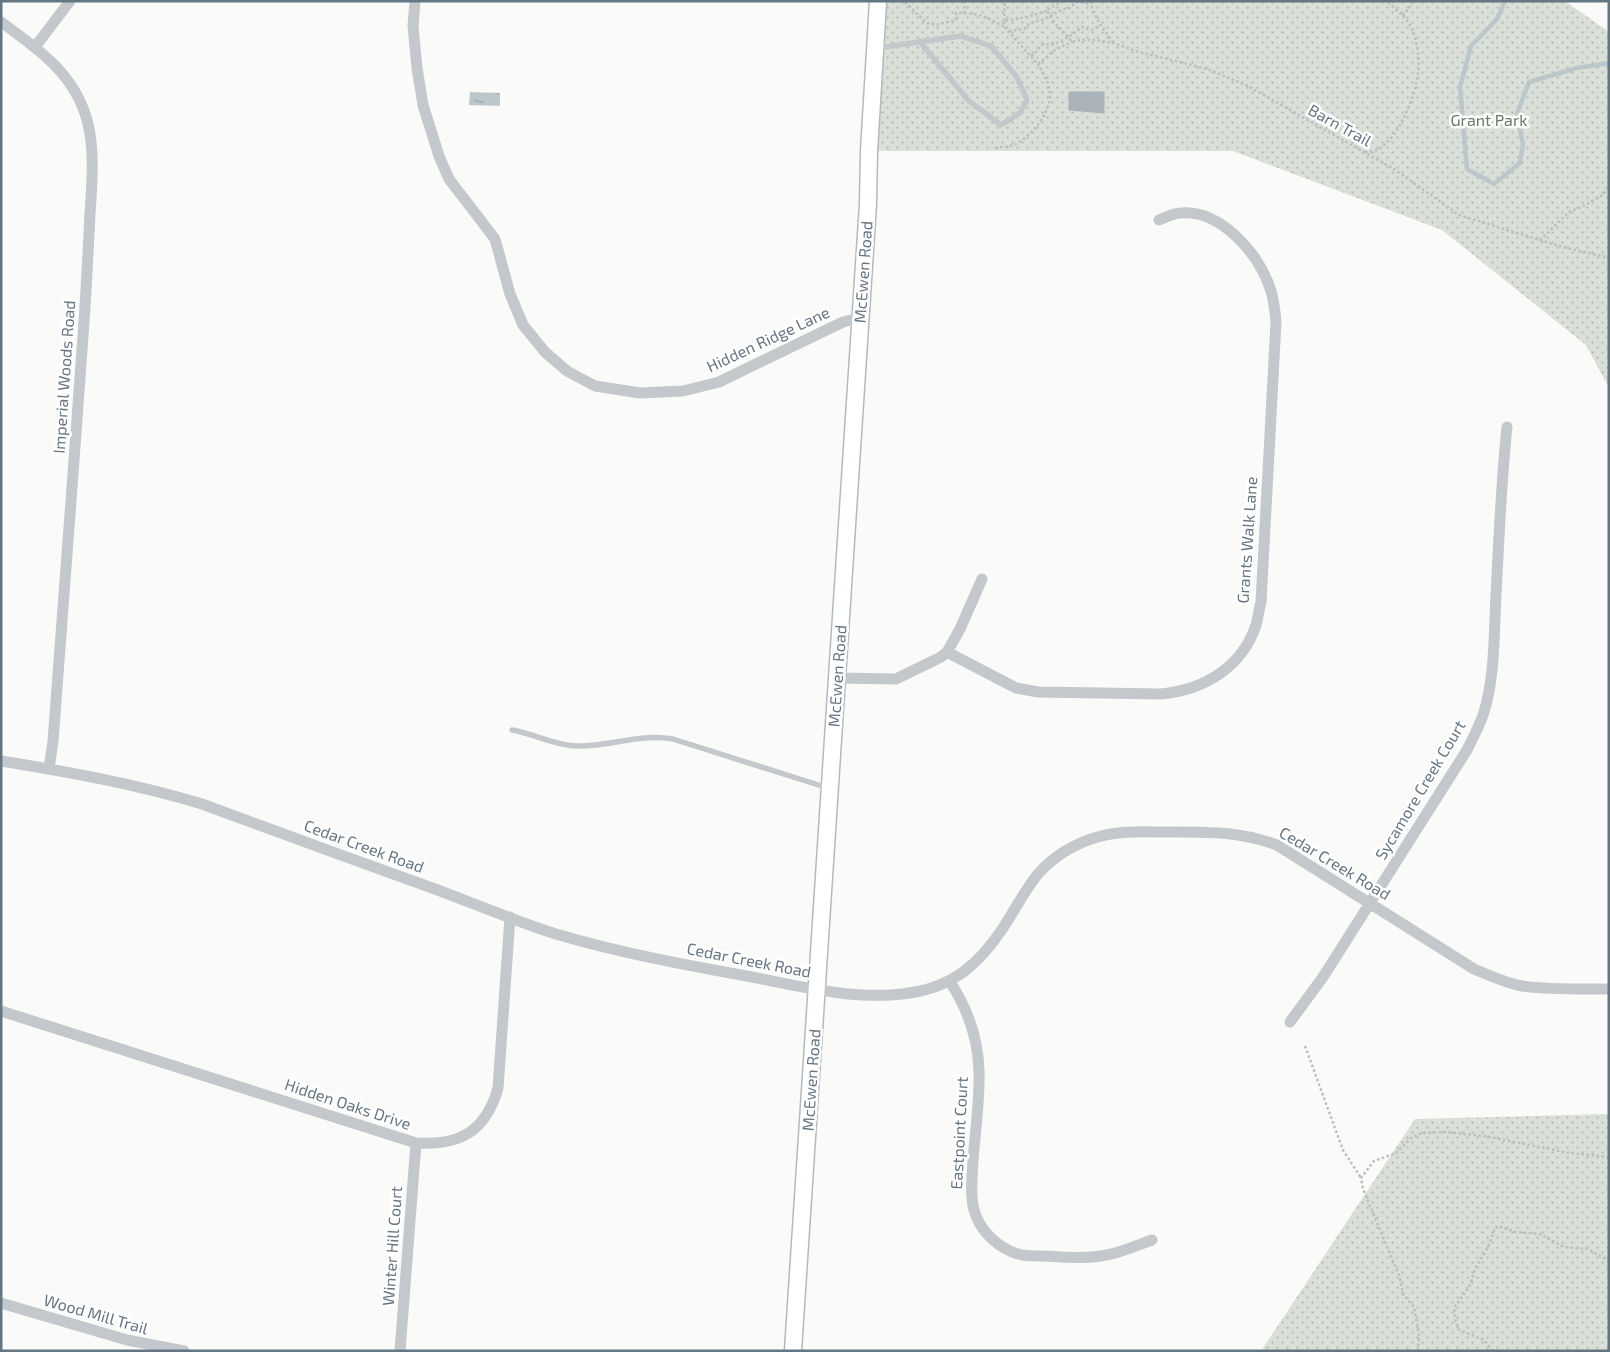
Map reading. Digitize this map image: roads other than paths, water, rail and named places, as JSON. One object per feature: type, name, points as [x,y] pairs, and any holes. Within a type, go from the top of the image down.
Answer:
[{"type":"street","points":[[35,47],[70,1]]},
{"type":"street","name":"Hidden Ridge Lane","points":[[415,1],[413,26],[417,68],[423,104],[439,156],[449,179],[495,239],[510,294],[523,325],[545,352],[567,371],[595,386],[640,393],[683,391],[719,382],[834,326],[859,318]]},
{"type":"street","name":"McEwen Road","points":[[793,1351],[859,318],[868,204],[868,151],[878,1]]},
{"type":"street","name":"Imperial Woods Road","points":[[1,22],[35,47],[69,81],[82,105],[90,135],[92,182],[86,297],[66,579],[49,769]]},
{"type":"street","name":"Grants Walk Lane","points":[[948,652],[1016,688],[1024,690],[1038,692],[1161,694],[1179,692],[1212,680],[1236,659],[1249,641],[1256,625],[1260,602],[1276,322],[1274,304],[1270,287],[1261,268],[1235,236],[1221,225],[1202,214],[1180,213],[1159,220]]},
{"type":"street","name":"Sycamore Creek Court","points":[[1290,1022],[1323,976],[1467,750],[1484,711],[1489,690],[1507,427]]},
{"type":"street","points":[[837,678],[896,678],[941,657],[948,652],[960,629],[982,578]]},
{"type":"street","name":"Cedar Creek Road","points":[[1,761],[153,790],[202,804],[556,934],[618,950],[817,990],[890,995],[911,993],[950,982],[966,971],[984,953],[1024,892],[1039,873],[1053,860],[1076,845],[1092,838],[1129,832],[1233,833],[1261,839],[1277,845],[1474,969],[1494,978],[1522,986],[1609,989]]},
{"type":"street","name":"Hidden Oaks Drive","points":[[1,1011],[416,1143],[434,1144],[452,1141],[468,1134],[479,1125],[488,1114],[498,1088],[510,917]]},
{"type":"street","name":"Eastpoint Court","points":[[950,982],[966,1010],[978,1051],[979,1072],[971,1180],[974,1211],[987,1234],[997,1244],[1024,1255],[1088,1258],[1119,1253],[1152,1240]]},
{"type":"street","name":"Winter Hill Court","points":[[400,1351],[416,1143]]},
{"type":"street","name":"Wood Mill Trail","points":[[1,1303],[146,1348],[184,1351]]},
{"type":"lane","points":[[875,48],[919,41],[961,36],[991,46],[1018,77],[1027,100],[1020,113],[1001,125],[969,101],[919,41]]},
{"type":"lane","points":[[512,730],[560,744],[575,746],[590,746],[658,736],[830,788]]},
{"type":"water","points":[[470,92],[500,93],[500,106],[469,105]]},
{"type":"waterway","points":[[1505,1],[1497,19],[1471,46],[1460,87],[1467,169],[1494,184],[1520,163],[1523,144],[1517,114],[1529,82],[1577,68],[1609,63]]},
{"type":"park label","name":"Grant Park","points":[[1489,120]]}]
